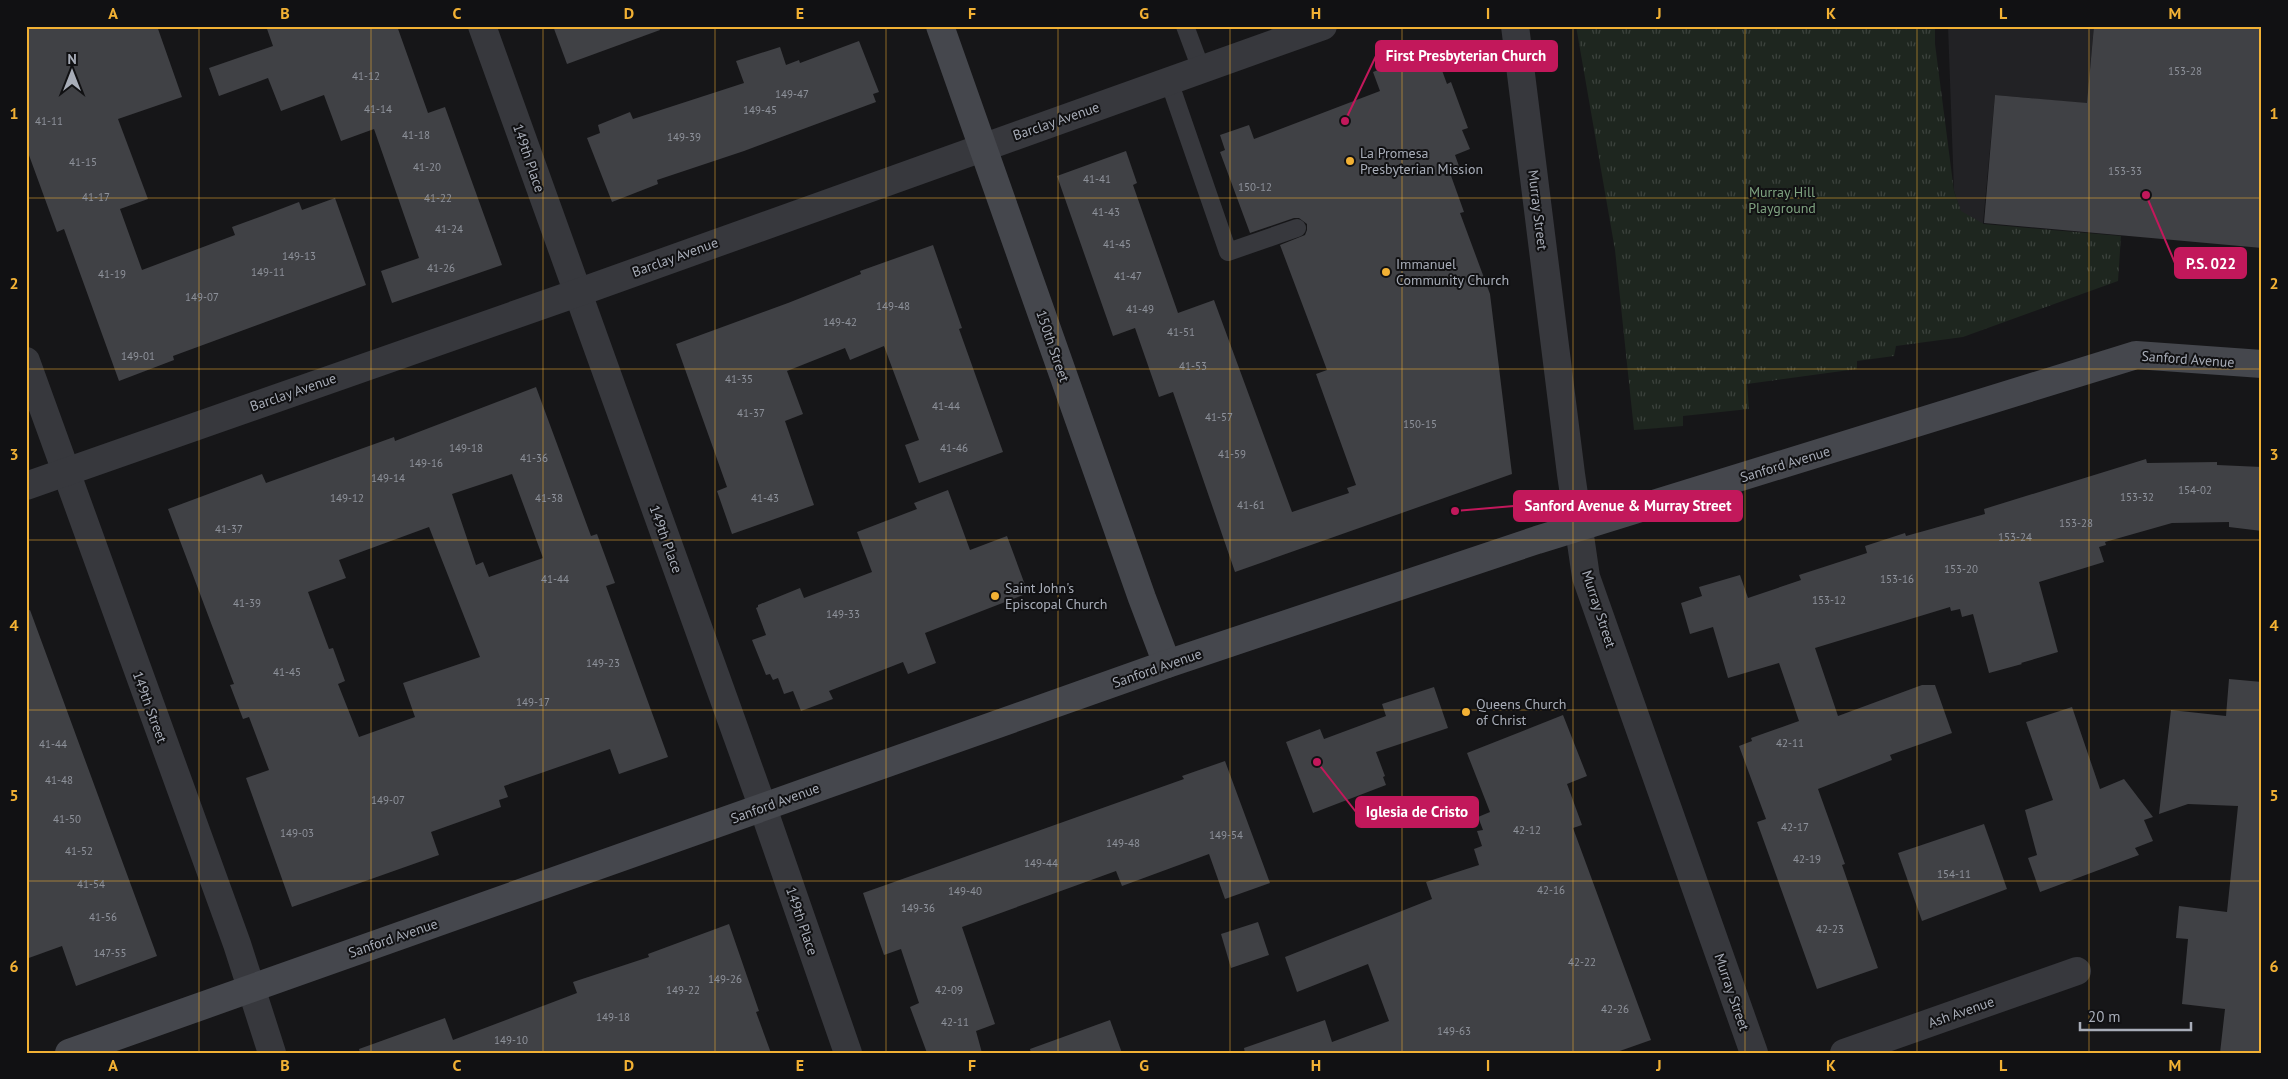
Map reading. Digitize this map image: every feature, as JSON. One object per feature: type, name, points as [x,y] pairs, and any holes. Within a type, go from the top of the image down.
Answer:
[{"type":"street","name":"149th Place","points":[[482,26],[763,808],[848,1053]]},
{"type":"street","name":"150th Street","points":[[940,26],[984,146],[1142,598],[1168,664]]},
{"type":"street","name":"Barclay Avenue","points":[[26,486],[577,293],[1323,26]]},
{"type":"street","name":"Murray Street","points":[[1515,26],[1586,577],[1754,1053]]},
{"type":"street","name":"Sanford Avenue","points":[[69,1053],[1168,664],[1473,561],[2136,355],[2262,364]]},
{"type":"street","name":"149th Street","points":[[26,361],[237,944],[272,1053]]},
{"type":"street","name":"Ash Avenue","points":[[1844,1053],[2077,971]]},
{"type":"lane","points":[[1185,26],[1201,69]]},
{"type":"lane","points":[[1169,81],[1228,252],[1297,228]]},
{"type":"shaded area","points":[[1948,26],[2094,26],[2090,69],[2128,73],[2125,107],[1995,95],[1983,224],[1961,212],[1954,191]]},
{"type":"green space","name":"Murray Hill Playground","points":[[1576,26],[1935,26],[1935,44],[1954,191],[1961,211],[1984,224],[2121,236],[2118,281],[1963,337],[1896,346],[1894,356],[1857,361],[1857,369],[1747,384],[1749,409],[1683,416],[1683,426],[1634,430],[1615,250]]},
{"type":"building","points":[[26,26],[157,26],[182,97],[118,119],[148,199],[120,209],[142,270],[235,235],[232,227],[299,202],[302,210],[335,198],[366,285],[173,356],[174,360],[119,381],[64,229],[57,232],[26,147]]},
{"type":"building","points":[[266,26],[397,26],[428,113],[445,107],[502,265],[392,303],[381,271],[419,258],[374,129],[341,141],[324,95],[281,111],[268,78],[219,96],[209,68],[273,46]]},
{"type":"building","points":[[553,26],[659,26],[660,30],[567,64]]},
{"type":"building","points":[[2094,26],[2262,26],[2262,248],[1984,223],[1995,95],[2087,103]]},
{"type":"building","points":[[859,41],[879,92],[873,94],[876,102],[744,151],[657,180],[658,184],[612,202],[587,138],[600,133],[598,125],[630,112],[633,119],[744,83],[736,61],[780,47],[786,65],[799,60],[800,63]]},
{"type":"building","points":[[1419,54],[1425,71],[1440,65],[1447,84],[1451,82],[1468,128],[1462,130],[1470,149],[1455,155],[1460,169],[1450,173],[1464,212],[1460,213],[1490,294],[1512,474],[1235,572],[1173,392],[1159,397],[1135,328],[1113,336],[1057,176],[1126,151],[1137,183],[1133,185],[1178,313],[1214,300],[1292,512],[1349,493],[1347,488],[1356,485],[1316,374],[1327,370],[1280,245],[1305,235],[1307,224],[1299,218],[1294,218],[1250,233],[1220,152],[1225,150],[1220,135],[1249,125],[1254,139],[1380,91],[1373,72]]},
{"type":"building","points":[[933,245],[962,328],[959,329],[1003,452],[919,483],[905,445],[919,440],[884,346],[850,360],[845,348],[787,371],[803,414],[785,421],[814,505],[732,534],[717,491],[727,487],[676,344],[788,303],[861,274],[860,271]]},
{"type":"building","points":[[536,387],[591,536],[597,534],[615,583],[606,586],[668,757],[619,774],[610,749],[504,786],[508,797],[499,800],[501,807],[431,832],[439,855],[292,907],[246,778],[269,770],[249,717],[243,719],[230,685],[234,684],[168,509],[262,474],[266,483],[394,437],[395,441]],"holes":[[[512,474],[543,558],[489,577],[483,562],[476,565],[452,494]],[[429,527],[480,657],[403,683],[415,717],[359,737],[338,684],[345,681],[333,648],[329,649],[308,592],[346,578],[339,560]]]},
{"type":"building","points":[[2146,459],[2147,463],[2217,462],[2217,465],[2262,467],[2262,531],[2229,527],[2229,522],[2172,523],[2105,542],[2106,545],[2099,547],[2104,562],[2039,582],[2058,652],[1989,673],[1973,614],[1962,617],[1960,609],[1951,611],[1950,607],[1815,648],[1838,716],[1922,685],[1935,685],[1952,733],[1890,755],[1892,760],[1818,789],[1845,864],[1842,865],[1878,968],[1817,989],[1757,822],[1766,819],[1739,746],[1752,741],[1751,738],[1799,721],[1779,663],[1728,678],[1713,627],[1690,634],[1681,603],[1702,596],[1699,587],[1740,575],[1748,598],[1801,580],[1799,575],[1867,553],[1865,546],[1905,533],[1906,536],[1985,514],[1984,509]]},
{"type":"building","points":[[948,490],[970,550],[1007,536],[1028,593],[925,633],[936,663],[908,674],[903,662],[829,691],[833,699],[801,711],[793,691],[784,694],[778,678],[773,680],[770,674],[766,675],[752,640],[766,635],[756,608],[758,605],[800,588],[804,598],[872,572],[857,532],[917,509],[914,503]]},
{"type":"building","points":[[30,610],[157,956],[76,986],[62,946],[26,959],[26,611]]},
{"type":"building","points":[[2229,679],[2262,682],[2262,1053],[2220,1053],[2225,1009],[2182,1004],[2188,939],[2176,938],[2179,906],[2227,912],[2238,806],[2188,804],[2159,814],[2171,710],[2226,716]]},
{"type":"building","points":[[1434,687],[1448,728],[1376,752],[1385,776],[1383,777],[1386,785],[1313,813],[1286,742],[1320,729],[1324,739],[1386,716],[1382,704]]},
{"type":"building","points":[[2072,707],[2100,789],[2124,779],[2153,817],[2144,820],[2153,841],[2135,848],[2139,855],[2040,892],[2028,858],[2037,855],[2025,810],[2053,800],[2026,722]]},
{"type":"building","points":[[1563,715],[1587,776],[1567,784],[1582,825],[1573,828],[1651,1040],[1614,1053],[1245,1053],[1244,1048],[1325,1020],[1332,1042],[1389,1021],[1368,964],[1297,992],[1285,957],[1432,899],[1426,882],[1479,865],[1474,849],[1482,846],[1477,831],[1483,830],[1478,817],[1490,812],[1467,753]]},
{"type":"building","points":[[1225,761],[1270,883],[1225,899],[1209,854],[1122,886],[1116,871],[962,927],[995,1024],[976,1031],[982,1053],[927,1053],[910,1007],[919,1003],[901,949],[884,955],[863,893],[1184,779],[1182,776]]},
{"type":"building","points":[[1984,824],[2007,889],[1922,921],[1898,853]]},
{"type":"building","points":[[1258,922],[1269,955],[1231,968],[1221,934]]},
{"type":"building","points":[[729,924],[759,1011],[756,1012],[771,1053],[360,1053],[359,1049],[445,1018],[453,1040],[577,993],[573,982],[649,957],[648,954]]},
{"type":"building","points":[[1110,1020],[1122,1053],[1031,1053],[1030,1049]]},
{"type":"place","name":"First Presbyterian Church","points":[[1345,121]]},
{"type":"place","name":"La Promesa Presbyterian Mission","points":[[1350,161]]},
{"type":"place","name":"P.S. 022","points":[[2146,195]]},
{"type":"place","name":"Immanuel Community Church","points":[[1386,272]]},
{"type":"place","name":"Sanford Avenue & Murray Street","points":[[1455,511]]},
{"type":"place","name":"Saint John's Episcopal Church","points":[[995,596]]},
{"type":"place","name":"Queens Church of Christ","points":[[1466,712]]},
{"type":"place","name":"Iglesia de Cristo","points":[[1317,762]]}]
